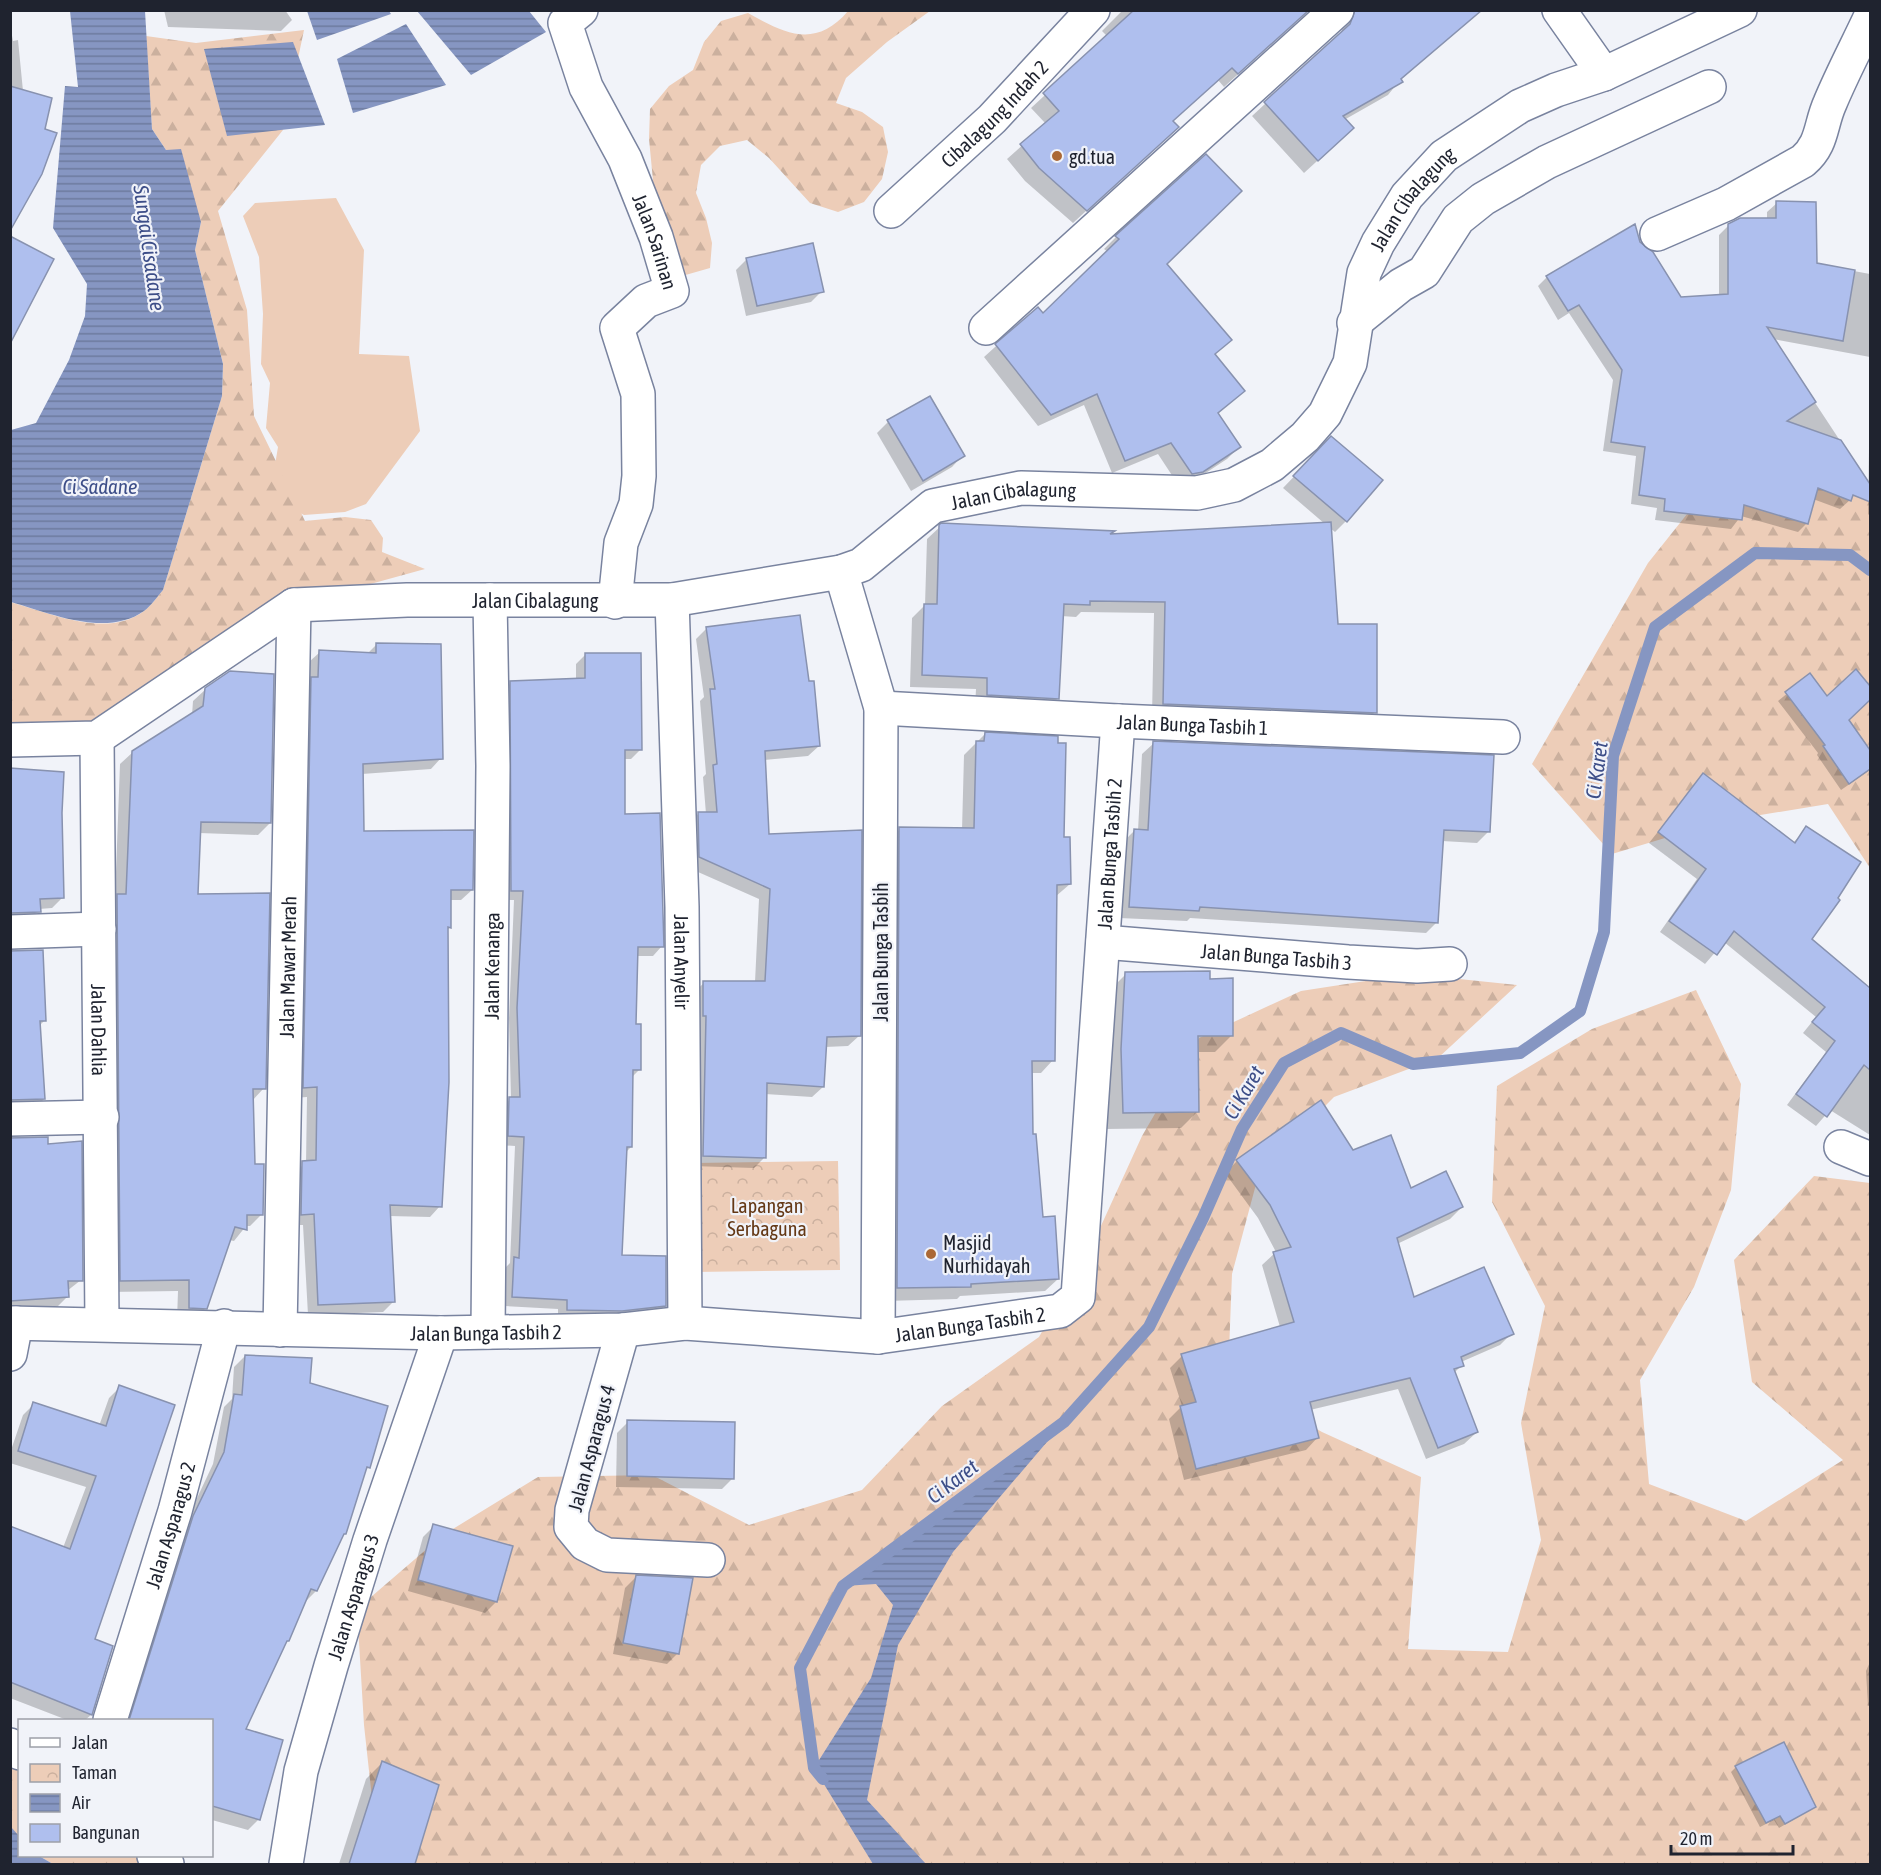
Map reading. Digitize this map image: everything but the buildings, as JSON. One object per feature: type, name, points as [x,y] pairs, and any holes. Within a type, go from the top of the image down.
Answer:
[{"type":"street","name":"Jalan Sarinan","points":[[581,10],[565,23],[568,34],[586,87],[629,169],[656,237],[672,291],[646,301],[616,327],[638,394],[639,476],[636,504],[621,543],[615,602]]},
{"type":"street","name":"Cibalagung Indah 2","points":[[891,211],[992,119],[1093,10]]},
{"type":"street","points":[[986,328],[1337,10]]},
{"type":"street","points":[[1559,10],[1604,74]]},
{"type":"street","name":"Jalan Cibalagung","points":[[294,604],[490,600],[615,602],[672,600],[841,572],[861,565],[933,506],[1021,488],[1197,493],[1234,485],[1272,465],[1305,437],[1325,414],[1350,363],[1354,323],[1364,273],[1378,243],[1407,195],[1444,156],[1520,106],[1556,90],[1604,74],[1740,10]]},
{"type":"street","points":[[1657,234],[1726,204],[1803,161],[1814,151],[1820,141],[1828,106],[1870,18]]},
{"type":"street","points":[[1354,323],[1401,285],[1424,272],[1458,219],[1482,199],[1547,162],[1709,87]]},
{"type":"street","name":"Jalan Bunga Tasbih","points":[[841,572],[881,708],[878,1337]]},
{"type":"street","name":"Jalan Kenanga","points":[[488,1332],[493,778],[490,600]]},
{"type":"street","name":"Jalan Anyelir","points":[[672,600],[682,907],[685,1323]]},
{"type":"street","points":[[10,740],[97,738],[294,604]]},
{"type":"street","name":"Jalan Mawar Merah","points":[[280,1330],[294,604]]},
{"type":"street","name":"Jalan Bunga Tasbih 1","points":[[881,708],[1118,721],[1503,737]]},
{"type":"street","name":"Jalan Bunga Tasbih 2","points":[[12,1333],[102,1324],[441,1333],[623,1330],[685,1323],[878,1337],[1060,1311],[1078,1297],[1118,721]]},
{"type":"street","name":"Jalan Dahlia","points":[[97,738],[102,1324]]},
{"type":"street","points":[[10,932],[99,929]]},
{"type":"street","name":"Jalan Bunga Tasbih 3","points":[[1104,942],[1348,962],[1417,966],[1450,964]]},
{"type":"street","points":[[10,1119],[102,1118]]},
{"type":"street","points":[[1841,1147],[1870,1159]]},
{"type":"street","name":"Jalan Asparagus 2","points":[[110,1719],[175,1511],[224,1326]]},
{"type":"street","name":"Jalan Asparagus 4","points":[[623,1330],[572,1510],[570,1527],[585,1544],[607,1555],[708,1560]]},
{"type":"street","name":"Jalan Asparagus 3","points":[[286,1864],[302,1771],[331,1666],[374,1530],[441,1333]]},
{"type":"green space","points":[[848,11],[930,11],[887,42],[846,78],[836,103],[862,112],[883,127],[888,152],[882,179],[864,202],[838,212],[810,203],[769,158],[747,140],[720,146],[701,165],[696,193],[706,218],[712,243],[710,268],[682,276],[655,201],[649,139],[650,109],[669,86],[693,70],[704,42],[721,21],[748,13],[787,32],[812,34],[836,23]]},
{"type":"green space","points":[[304,30],[283,130],[218,211],[247,310],[254,416],[305,521],[345,517],[371,520],[383,538],[382,552],[425,569],[294,605],[97,738],[11,740],[10,602],[60,617],[96,623],[113,623],[129,619],[149,607],[163,590],[222,396],[223,364],[195,250],[201,222],[166,150],[152,129],[146,36],[196,43]]},
{"type":"green space","points":[[336,198],[364,250],[359,354],[409,356],[420,431],[366,504],[345,512],[304,515],[284,505],[274,471],[278,447],[266,428],[270,383],[261,364],[263,314],[259,257],[243,216],[255,203]]},
{"type":"green space","points":[[1719,474],[1830,476],[1870,497],[1870,868],[1828,804],[1718,822],[1612,854],[1532,764],[1648,563]]},
{"type":"green space","points":[[1411,974],[1517,985],[1438,1058],[1334,1097],[1259,1173],[1232,1274],[1228,1378],[1322,1432],[1421,1477],[1408,1649],[1508,1652],[1541,1540],[1521,1423],[1545,1306],[1492,1202],[1497,1086],[1592,1029],[1696,990],[1741,1084],[1731,1190],[1694,1287],[1640,1380],[1649,1484],[1746,1521],[1843,1460],[1752,1382],[1734,1260],[1814,1176],[1870,1183],[1870,1864],[353,1864],[377,1844],[364,1725],[357,1609],[443,1535],[538,1477],[652,1475],[749,1525],[862,1490],[942,1406],[1039,1337],[1095,1239],[1142,1136],[1199,1038],[1301,991]]},
{"type":"green space","name":"Lapangan Serbaguna","points":[[838,1161],[840,1270],[695,1272],[693,1163]]},
{"type":"green space","points":[[10,1745],[18,1751],[18,1836],[11,1829]]},
{"type":"green space","points":[[41,1857],[162,1857],[175,1864],[53,1864]]},
{"type":"water","name":"Ci Sadane","points":[[70,11],[145,11],[152,129],[166,150],[181,149],[201,222],[195,250],[223,364],[222,396],[163,590],[144,611],[129,619],[113,623],[78,621],[11,602],[11,430],[36,423],[69,360],[85,316],[87,284],[53,228],[65,86],[78,87]]},
{"type":"water","points":[[307,11],[389,11],[391,14],[317,40]]},
{"type":"water","points":[[417,11],[529,11],[546,32],[471,75]]},
{"type":"water","points":[[406,24],[446,85],[353,113],[337,59]]},
{"type":"water","points":[[293,42],[325,125],[227,136],[204,49]]},
{"type":"water","points":[[1064,1422],[953,1552],[898,1645],[867,1800],[926,1864],[873,1864],[814,1768],[871,1678],[893,1605],[876,1584],[843,1586]]},
{"type":"water","points":[[11,1827],[18,1835],[18,1857],[41,1857],[53,1864],[11,1864]]},
{"type":"waterway","name":"Ci Karet","points":[[823,1779],[814,1768],[800,1668],[843,1586],[1064,1422],[1149,1327],[1203,1218],[1242,1129],[1284,1063],[1341,1033],[1413,1064],[1520,1053],[1580,1011],[1604,932],[1613,756],[1655,627],[1755,553],[1850,555],[1870,570]]},
{"type":"place","name":"gd.tua","points":[[1057,156]]},
{"type":"place","name":"Masjid Nurhidayah","points":[[931,1254]]},
{"type":"water label","name":"Sungai Cisadane","points":[[150,248]]}]
